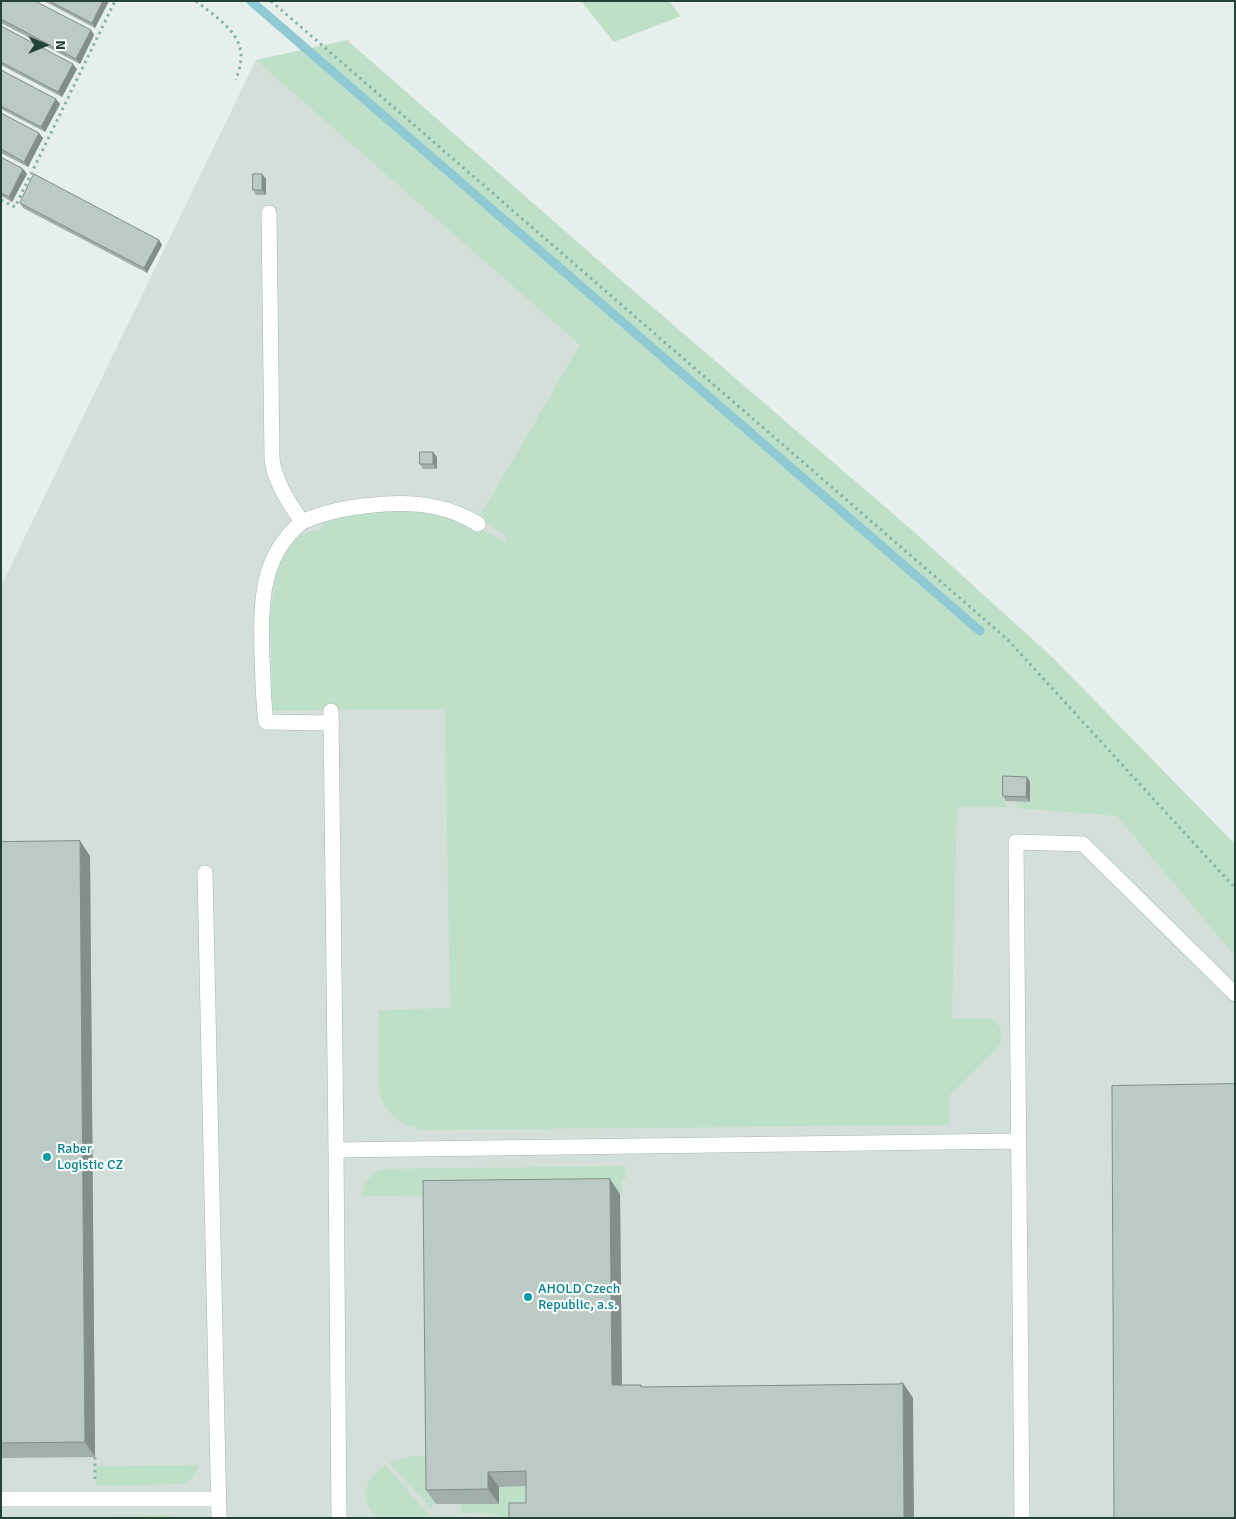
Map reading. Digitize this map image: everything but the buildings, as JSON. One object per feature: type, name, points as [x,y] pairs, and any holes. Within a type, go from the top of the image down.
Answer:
[{"type":"lane","points":[[269,213],[273,465],[279,484],[302,522]]},
{"type":"lane","points":[[339,1518],[331,717],[266,722],[262,597],[270,566],[287,536],[302,522],[323,514],[347,509],[395,504],[421,504],[447,510],[478,524]]},
{"type":"lane","points":[[1022,1518],[1016,842],[1084,844],[1235,994]]},
{"type":"lane","points":[[205,873],[219,1518]]},
{"type":"lane","points":[[336,1150],[1019,1141]]},
{"type":"lane","points":[[1,1499],[218,1499]]},
{"type":"path","points":[[1,200],[15,207],[115,1]]},
{"type":"path","points":[[196,1],[228,29],[239,43],[242,56],[236,80]]},
{"type":"path","points":[[271,1],[1007,639],[1235,888]]},
{"type":"shaded area","points":[[256,60],[1128,796],[1235,917],[1235,1518],[1,1518],[1,586]]},
{"type":"green space","points":[[581,1],[669,1],[681,16],[614,42]]},
{"type":"green space","points":[[347,40],[614,274],[912,530],[1052,657],[1235,844],[1235,956],[1117,816],[1016,808],[1017,801],[1006,801],[1007,807],[957,807],[952,1018],[987,1018],[992,1020],[999,1026],[1002,1038],[998,1047],[950,1095],[949,1125],[424,1130],[399,1121],[387,1109],[382,1101],[379,1090],[379,1010],[450,1008],[445,709],[270,711],[269,688],[272,688],[270,616],[278,564],[293,541],[301,535],[312,531],[320,531],[323,526],[322,521],[372,512],[405,511],[439,515],[469,524],[508,543],[505,535],[479,518],[580,345],[256,60]]},
{"type":"green space","points":[[625,1166],[626,1179],[622,1179],[622,1194],[362,1196],[368,1179],[384,1169]]},
{"type":"green space","points":[[411,1456],[436,1456],[436,1504],[432,1505],[432,1510],[389,1462]]},
{"type":"green space","points":[[385,1464],[431,1518],[380,1518],[372,1512],[366,1501],[366,1489],[373,1476]]},
{"type":"green space","points":[[199,1465],[193,1477],[183,1484],[96,1486],[96,1466]]},
{"type":"green space","points":[[536,1486],[536,1517],[498,1517],[497,1514],[460,1513],[461,1504],[499,1487]]},
{"type":"green space","points":[[169,1515],[185,1518],[96,1518],[96,1516]]},
{"type":"waterway","points":[[251,1],[980,631]]},
{"type":"place","name":"Raber Logistic CZ","points":[[47,1157]]},
{"type":"place","name":"AHOLD Czech Republic, a.s.","points":[[528,1297]]}]
